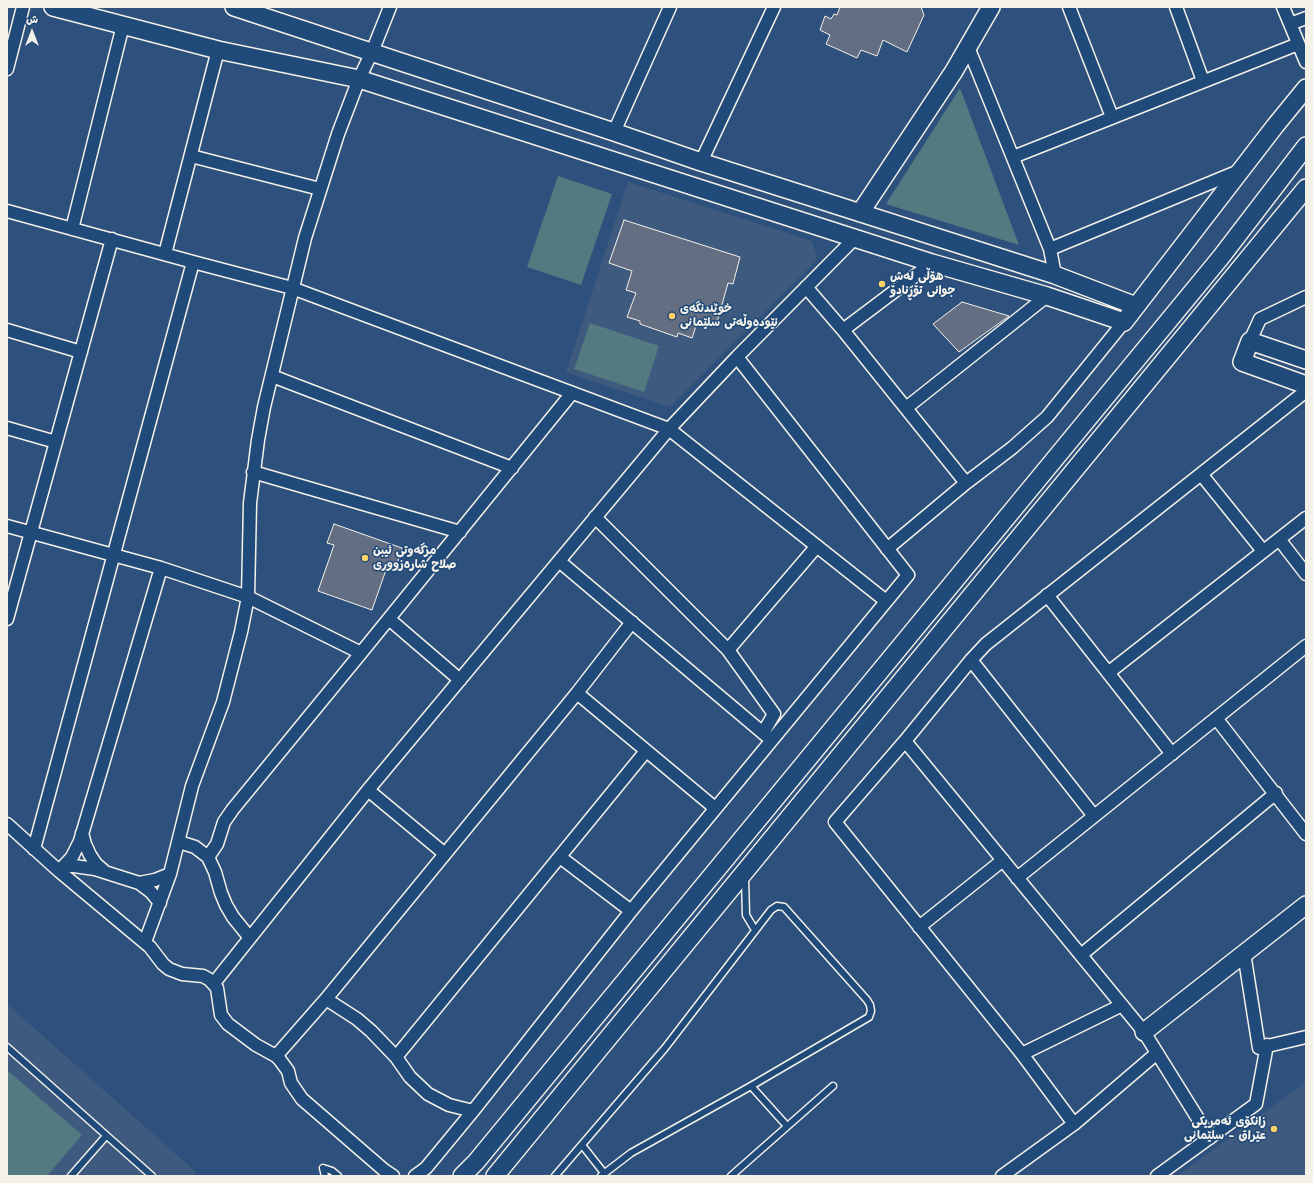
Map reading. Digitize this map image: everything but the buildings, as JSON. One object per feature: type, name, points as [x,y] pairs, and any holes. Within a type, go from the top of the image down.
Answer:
[{"type":"street","points":[[7,69],[23,7]]},
{"type":"street","points":[[53,7],[218,50],[359,79],[856,237],[932,263],[1047,296],[1124,322]]},
{"type":"street","points":[[234,7],[701,162],[1055,275],[1136,306]]},
{"type":"street","points":[[145,942],[170,874],[192,786],[223,702],[241,632],[248,597],[248,535],[253,472],[263,414],[292,288],[320,189],[338,134],[359,79],[372,52],[390,7]]},
{"type":"street","points":[[614,132],[670,7]]},
{"type":"street","points":[[701,162],[774,7]]},
{"type":"street","points":[[860,213],[968,47],[991,7]]},
{"type":"street","points":[[1069,7],[1112,117]]},
{"type":"street","points":[[1176,7],[1203,81]]},
{"type":"street","points":[[1283,7],[1306,62]]},
{"type":"street","points":[[1290,24],[1306,18]]},
{"type":"street","points":[[72,229],[123,25]]},
{"type":"street","points":[[1013,157],[1298,44]]},
{"type":"street","points":[[906,408],[1047,296],[1055,275],[1050,249],[968,47]]},
{"type":"street","points":[[165,254],[218,50]]},
{"type":"street","points":[[887,548],[966,483],[1012,448],[1047,417],[1124,322],[1306,88]]},
{"type":"street","points":[[462,1176],[486,1150],[1221,257],[1306,146]]},
{"type":"street","points":[[191,156],[320,189]]},
{"type":"street","points":[[1050,249],[1240,171]]},
{"type":"street","points":[[495,1176],[1306,188]]},
{"type":"street","points":[[780,214],[790,190]]},
{"type":"street","points":[[7,211],[292,288],[669,429],[886,601]]},
{"type":"street","points":[[214,984],[368,790],[669,429],[737,357],[856,237]]},
{"type":"street","points":[[7,619],[112,239]]},
{"type":"street","points":[[34,849],[193,262]]},
{"type":"street","points":[[843,330],[932,263]]},
{"type":"street","points":[[806,287],[843,330],[966,483]]},
{"type":"street","points":[[1306,297],[1260,319],[1242,362],[1306,385]]},
{"type":"street","points":[[7,330],[81,352]]},
{"type":"street","points":[[1250,341],[1306,360]]},
{"type":"street","points":[[415,1176],[426,1168],[473,1111],[715,808],[768,737],[908,575],[737,357]]},
{"type":"street","points":[[272,376],[512,468]]},
{"type":"street","points":[[1074,1124],[1022,1054],[835,822],[986,644],[1306,391]]},
{"type":"street","points":[[208,857],[217,844],[221,829],[228,815],[572,393]]},
{"type":"street","points":[[7,428],[56,442]]},
{"type":"street","points":[[253,472],[460,532]]},
{"type":"street","points":[[1201,474],[1263,551]]},
{"type":"street","points":[[595,517],[728,650],[774,714],[768,737]]},
{"type":"street","points":[[1108,673],[1306,518]]},
{"type":"street","points":[[7,526],[162,568],[248,597],[361,653]]},
{"type":"street","points":[[1279,539],[1306,574]]},
{"type":"street","points":[[728,650],[817,546]]},
{"type":"street","points":[[559,561],[768,737]]},
{"type":"street","points":[[62,869],[76,849],[82,833],[162,568]]},
{"type":"street","points":[[1047,595],[1172,754]]},
{"type":"street","points":[[389,619],[460,680]]},
{"type":"street","points":[[276,1056],[326,999],[445,854],[577,693],[632,622]]},
{"type":"street","points":[[1017,878],[1306,646]]},
{"type":"street","points":[[971,660],[1094,816]]},
{"type":"street","points":[[577,693],[715,808]]},
{"type":"street","points":[[1216,718],[1306,834]]},
{"type":"street","points":[[905,741],[1144,1032],[1210,1138]]},
{"type":"street","points":[[396,1057],[646,751]]},
{"type":"street","points":[[368,790],[445,854]]},
{"type":"street","points":[[1081,955],[1276,794]]},
{"type":"street","points":[[7,824],[34,849],[62,869],[145,942],[169,969],[182,974],[203,976],[210,980],[214,984],[218,993],[220,1010],[224,1020],[252,1043],[276,1056],[284,1064],[292,1084],[302,1099],[384,1170],[393,1176]]},
{"type":"street","points":[[82,833],[90,855],[96,864],[105,872]]},
{"type":"street","points":[[179,842],[195,847],[208,857],[215,872],[226,905],[233,917],[250,938]]},
{"type":"street","points":[[560,857],[631,912]]},
{"type":"street","points":[[919,927],[1003,860]]},
{"type":"street","points":[[62,869],[85,868],[105,872],[140,883],[151,892],[160,903]]},
{"type":"street","points":[[140,883],[155,880],[170,874]]},
{"type":"street","points":[[1144,1032],[1306,905]]},
{"type":"street","points":[[1244,954],[1259,1048],[1306,1037]]},
{"type":"street","points":[[326,999],[357,1019],[384,1043],[410,1077],[428,1094],[449,1105],[473,1111]]},
{"type":"street","points":[[1022,1054],[1122,1005]]},
{"type":"street","points":[[1157,1176],[1256,1104],[1267,1045]]},
{"type":"street","points":[[1002,1176],[1074,1124],[1157,1053]]},
{"type":"lane","points":[[745,872],[746,915],[755,930]]},
{"type":"lane","points":[[555,1176],[665,1048],[774,907],[784,907],[870,1005],[871,1011],[869,1017],[751,1086],[631,1153],[603,1174],[582,1145]]},
{"type":"lane","points":[[7,1047],[152,1176]]},
{"type":"lane","points":[[751,1086],[787,1126]]},
{"type":"lane","points":[[731,1176],[833,1086]]},
{"type":"lane","points":[[71,1176],[106,1136]]},
{"type":"lane","points":[[325,1176],[323,1168],[332,1171],[338,1176]]},
{"type":"shaded area","name":"خوێندنگەی نێوده‌وڵه‌تی سلێمانی","points":[[628,182],[812,241],[817,260],[670,407],[566,372]]},
{"type":"shaded area","points":[[7,1004],[196,1172],[193,1176],[7,1176]]},
{"type":"shaded area","name":"زانکۆی ئەمریکی عێراق - سلێمانی","points":[[1306,1082],[1306,1176],[1177,1176]]},
{"type":"green space","points":[[960,88],[1019,245],[886,204]]},
{"type":"green space","points":[[558,176],[612,194],[581,285],[527,267]]},
{"type":"green space","points":[[590,323],[659,346],[644,392],[574,369]]},
{"type":"green space","points":[[7,1070],[82,1135],[47,1176],[7,1176]]},
{"type":"place","name":"ھۆڵی لەش جوانی تۆڕنادۆ","points":[[882,284]]},
{"type":"place","name":"خوێندنگەی نێوده‌وڵه‌تی سلێمانی","points":[[672,316]]},
{"type":"place","name":"مزگەوتی ئیبن صلاح شارەزووری","points":[[365,558]]},
{"type":"place","name":"زانکۆی ئەمریکی عێراق - سلێمانی","points":[[1274,1129]]}]
